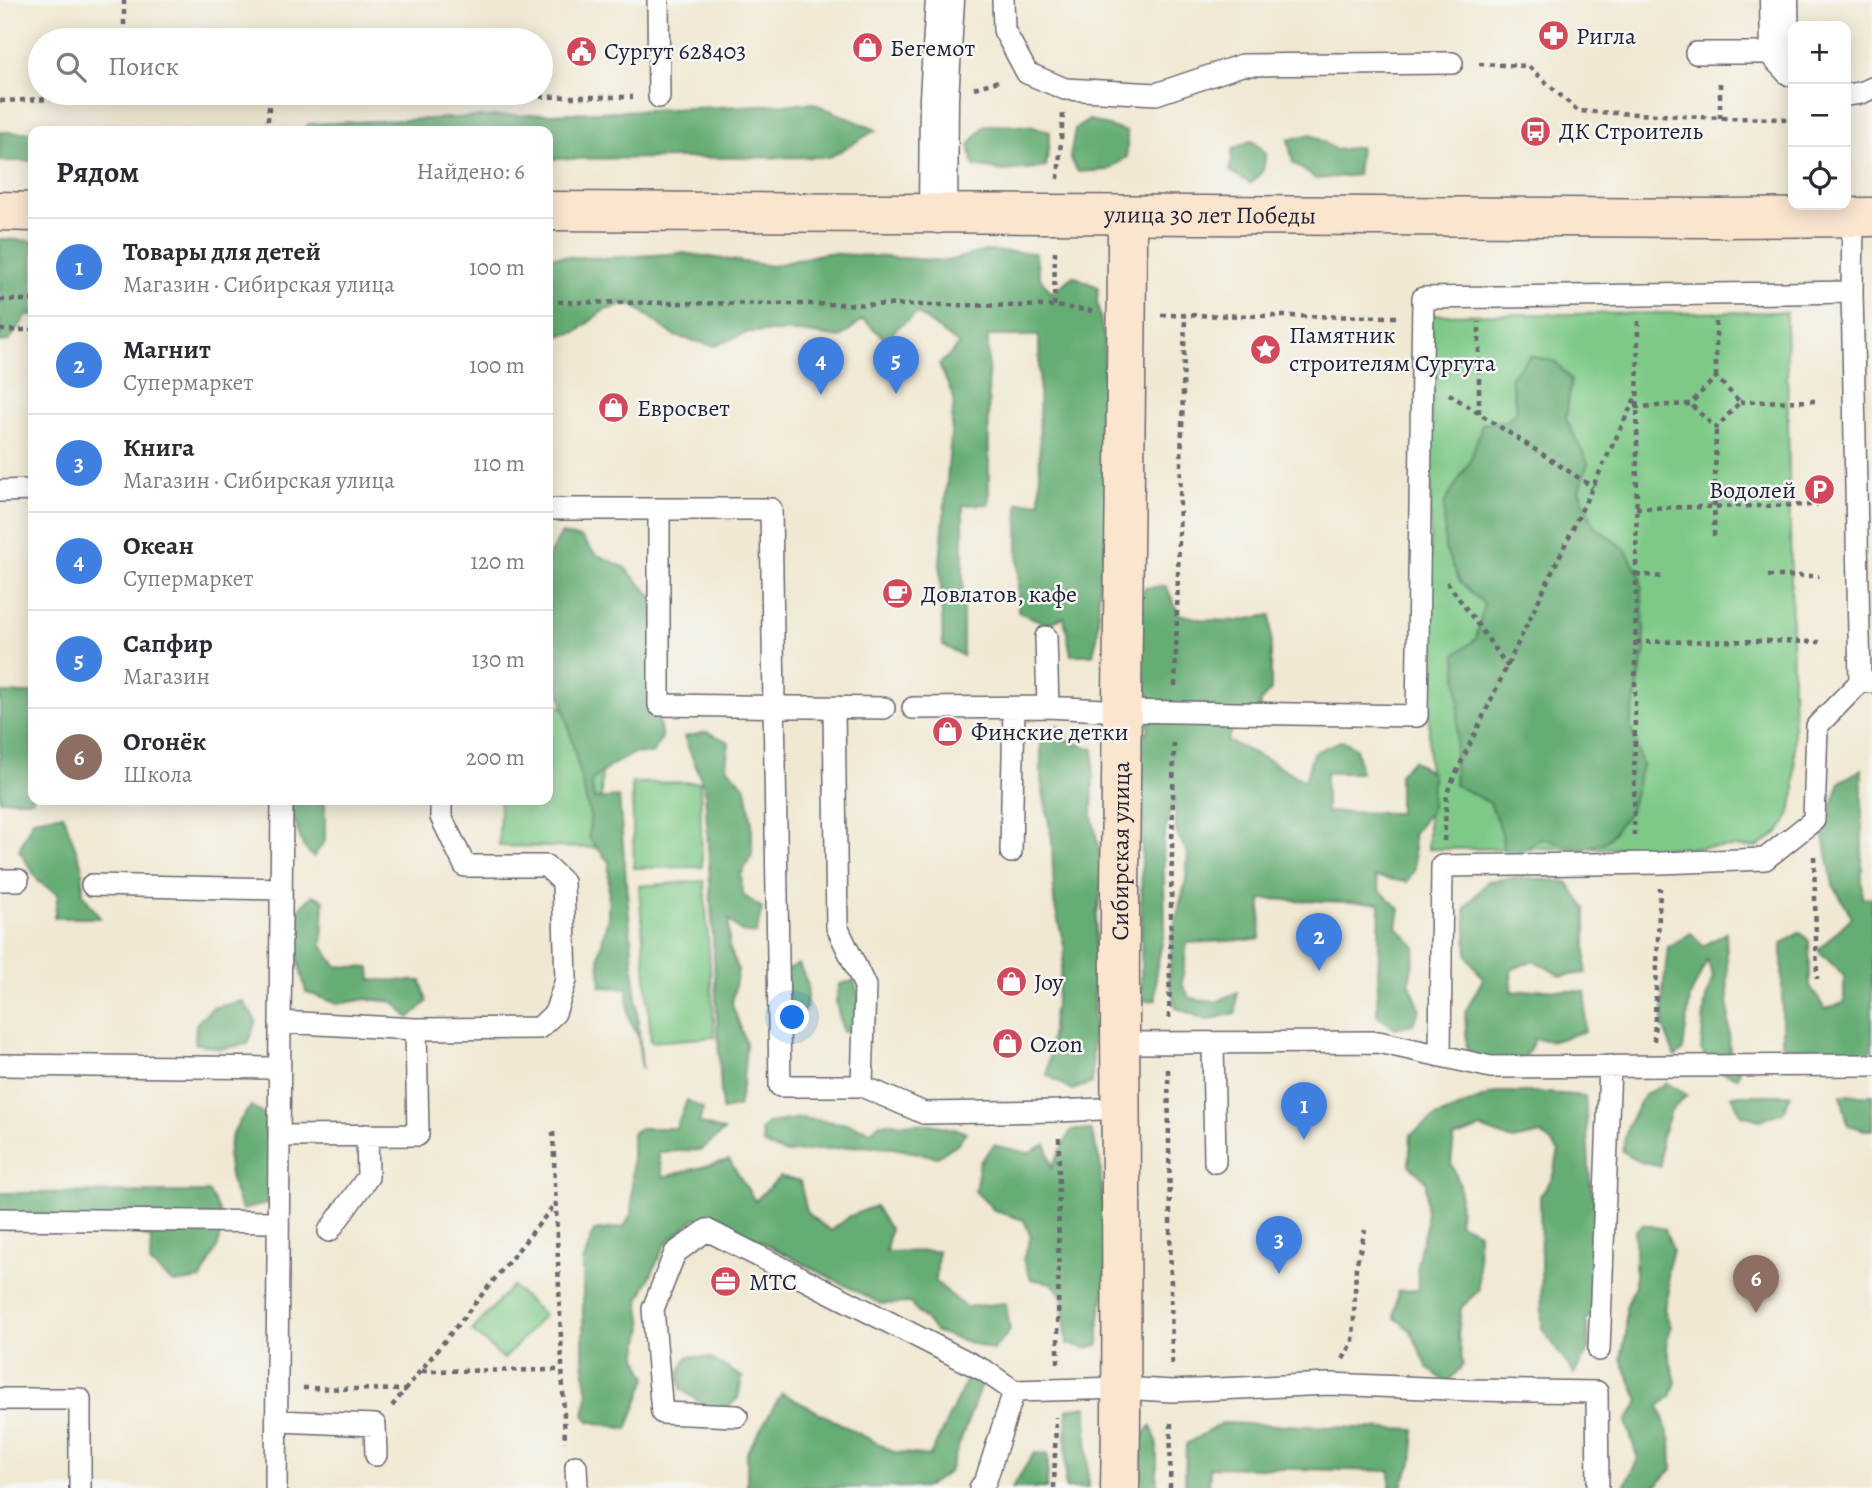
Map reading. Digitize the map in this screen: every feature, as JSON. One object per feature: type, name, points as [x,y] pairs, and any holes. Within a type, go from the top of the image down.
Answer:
[{"type":"main road","points":[[0,211],[28,212]]},
{"type":"main road","name":"улица 30 лет Победы","points":[[553,211],[1127,215],[1816,212],[1863,217]]},
{"type":"main road","name":"Сибирская улица","points":[[1120,1488],[1122,1388],[1119,1043],[1127,215]]},
{"type":"street","points":[[938,214],[939,98],[945,0]]},
{"type":"street","points":[[1779,0],[1787,60]]},
{"type":"lane","points":[[658,0],[659,97]]},
{"type":"lane","points":[[1003,0],[1004,30],[1027,73],[1065,89],[1156,94],[1242,65],[1452,63]]},
{"type":"lane","points":[[1696,53],[1787,60]]},
{"type":"lane","points":[[1851,94],[1872,88]]},
{"type":"lane","points":[[1440,1056],[1442,866],[1765,859],[1814,820],[1817,726],[1866,682],[1863,357],[1852,292],[1863,217]]},
{"type":"lane","points":[[913,708],[1048,708],[1174,713],[1417,716],[1423,298],[1852,292]]},
{"type":"lane","points":[[0,491],[28,490]]},
{"type":"lane","points":[[553,509],[771,509],[780,1086],[862,1086],[924,1113],[1121,1108]]},
{"type":"lane","points":[[659,509],[659,705],[884,708]]},
{"type":"lane","points":[[1046,637],[1048,708]]},
{"type":"lane","points":[[834,708],[837,927],[864,986],[862,1086]]},
{"type":"lane","points":[[1011,852],[1014,708]]},
{"type":"lane","points":[[276,1488],[282,805]]},
{"type":"lane","points":[[280,1022],[416,1029],[538,1028],[555,1013],[566,980],[563,882],[547,866],[465,866],[441,817],[441,805]]},
{"type":"lane","points":[[92,885],[281,889]]},
{"type":"lane","points":[[279,1136],[418,1135],[416,1029]]},
{"type":"lane","points":[[1119,1043],[1378,1042],[1492,1067],[1872,1065]]},
{"type":"lane","points":[[1213,1043],[1215,1162]]},
{"type":"lane","points":[[0,1065],[279,1068]]},
{"type":"lane","points":[[1599,1350],[1610,1066]]},
{"type":"lane","points":[[329,1231],[368,1177],[367,1135]]},
{"type":"lane","points":[[0,1219],[278,1223]]},
{"type":"lane","points":[[737,1416],[662,1413],[653,1309],[675,1253],[707,1230],[985,1371],[1014,1391],[1122,1388],[1172,1391],[1329,1384],[1597,1392],[1598,1488]]},
{"type":"lane","points":[[980,1488],[986,1480],[1014,1391]]},
{"type":"lane","points":[[0,1399],[80,1399],[80,1488]]},
{"type":"lane","points":[[278,1421],[375,1424],[376,1455]]},
{"type":"lane","points":[[576,1465],[577,1488]]},
{"type":"path","points":[[124,0],[124,28]]},
{"type":"path","points":[[1720,53],[1720,118]]},
{"type":"path","points":[[1452,63],[1528,66],[1578,111],[1788,119]]},
{"type":"path","points":[[939,98],[1027,73]]},
{"type":"path","points":[[553,97],[659,97]]},
{"type":"path","points":[[0,101],[28,99]]},
{"type":"path","points":[[267,126],[269,105]]},
{"type":"path","points":[[1634,407],[1690,404],[1716,377],[1717,294]]},
{"type":"path","points":[[1634,863],[1634,407],[1637,394],[1638,295]]},
{"type":"path","points":[[1479,297],[1479,413]]},
{"type":"path","points":[[0,300],[28,300]]},
{"type":"path","points":[[553,302],[1054,306],[1127,315],[1423,317]]},
{"type":"path","points":[[1170,1488],[1172,1391],[1168,1043],[1185,316]]},
{"type":"path","points":[[0,330],[28,330]]},
{"type":"path","points":[[1422,377],[1593,487]]},
{"type":"path","points":[[1716,377],[1740,402]]},
{"type":"path","points":[[1714,536],[1716,428],[1740,402],[1817,401]]},
{"type":"path","points":[[1690,404],[1716,428]]},
{"type":"path","points":[[1442,866],[1447,792],[1634,407]]},
{"type":"path","points":[[1636,508],[1818,505]]},
{"type":"path","points":[[1419,544],[1508,667]]},
{"type":"path","points":[[1636,574],[1664,577]]},
{"type":"path","points":[[1768,576],[1819,576]]},
{"type":"path","points":[[1636,642],[1820,642]]},
{"type":"path","points":[[1814,820],[1817,979]]},
{"type":"path","points":[[1653,1066],[1661,863]]},
{"type":"path","points":[[1054,1488],[1058,1360],[1059,1111]]},
{"type":"path","points":[[553,1132],[565,1444],[576,1465]]},
{"type":"path","points":[[375,1424],[407,1390],[556,1202]]},
{"type":"path","points":[[1329,1384],[1353,1342],[1356,1267],[1364,1230]]},
{"type":"path","points":[[421,1371],[562,1370]]},
{"type":"path","points":[[278,1388],[407,1390]]},
{"type":"green space","points":[[813,103],[876,130],[830,157],[553,159],[553,126],[307,126]]},
{"type":"green space","points":[[1089,120],[1127,132],[1127,157],[1108,170],[1078,172],[1070,157],[1075,129]]},
{"type":"green space","points":[[985,125],[1030,126],[1050,132],[1046,167],[1004,171],[974,166],[969,145]]},
{"type":"green space","points":[[0,132],[28,132],[28,161],[0,161]]},
{"type":"green space","points":[[1311,134],[1336,150],[1360,147],[1357,175],[1316,179],[1293,163],[1288,140]]},
{"type":"green space","points":[[1252,140],[1266,153],[1263,170],[1251,184],[1230,171],[1233,149]]},
{"type":"green space","points":[[0,239],[28,241],[28,315],[9,341],[0,342]]},
{"type":"green space","points":[[986,251],[1035,253],[1040,278],[1052,293],[1073,276],[1098,287],[1097,301],[1104,339],[1104,391],[1098,429],[1106,480],[1107,529],[1099,588],[1098,633],[1093,655],[1071,655],[1064,617],[1048,624],[1018,612],[1018,503],[1040,502],[1039,336],[988,336],[989,504],[963,505],[963,656],[943,645],[940,564],[954,398],[939,365],[959,345],[917,313],[886,340],[863,319],[840,338],[799,332],[749,332],[714,346],[675,336],[631,304],[604,310],[577,332],[553,337],[553,256],[607,258],[682,253],[772,266],[825,253],[947,261]]},
{"type":"green space","points":[[1786,312],[1795,792],[1788,819],[1780,831],[1757,847],[1428,849],[1432,315]]},
{"type":"green space","points":[[1530,356],[1556,362],[1571,380],[1566,419],[1588,463],[1579,490],[1594,526],[1625,549],[1641,577],[1645,650],[1630,725],[1642,765],[1630,811],[1607,841],[1583,850],[1541,838],[1521,853],[1503,850],[1502,833],[1490,803],[1455,785],[1459,704],[1456,654],[1476,639],[1484,604],[1460,582],[1445,549],[1444,504],[1471,459],[1482,424],[1507,421],[1517,411],[1510,377]]},
{"type":"green space","points":[[561,534],[582,538],[595,554],[624,567],[654,598],[656,706],[662,738],[652,754],[634,753],[591,781],[594,799],[619,797],[642,1070],[638,1036],[629,1019],[627,988],[601,987],[599,955],[608,917],[609,862],[589,838],[590,816],[556,675],[553,675],[553,548]]},
{"type":"green space","points":[[1166,586],[1179,614],[1204,620],[1238,621],[1271,615],[1271,690],[1260,702],[1260,723],[1234,722],[1227,741],[1305,781],[1313,753],[1343,740],[1356,748],[1361,773],[1326,773],[1326,812],[1399,813],[1399,774],[1413,760],[1432,774],[1431,810],[1413,834],[1415,868],[1407,882],[1375,877],[1380,891],[1400,909],[1397,927],[1416,947],[1409,982],[1420,1009],[1413,1024],[1395,1028],[1377,1016],[1380,903],[1261,899],[1260,939],[1187,943],[1182,984],[1190,998],[1216,1002],[1237,992],[1236,1013],[1207,1020],[1176,1008],[1169,980],[1172,935],[1186,880],[1188,854],[1176,832],[1174,795],[1163,842],[1165,929],[1156,971],[1156,1000],[1141,1001],[1142,804],[1135,744],[1149,729],[1133,694],[1135,615],[1145,588]]},
{"type":"green space","points":[[0,693],[28,693],[28,800],[0,800]]},
{"type":"green space","points":[[553,706],[603,708],[600,848],[499,846],[500,805],[553,805]]},
{"type":"green space","points":[[1058,726],[1069,741],[1094,749],[1092,816],[1104,874],[1096,919],[1092,1083],[1072,1090],[1047,1075],[1053,1017],[1065,950],[1054,902],[1052,840],[1041,780],[1041,738]]},
{"type":"green space","points":[[707,732],[729,742],[726,766],[746,788],[752,823],[752,855],[741,875],[743,895],[762,908],[756,934],[741,932],[729,920],[729,947],[738,969],[732,1004],[746,1043],[738,1107],[722,1110],[705,789],[684,737]]},
{"type":"green space","points":[[1862,769],[1862,897],[1872,898],[1872,1050],[1855,1058],[1822,1057],[1782,1044],[1782,944],[1800,932],[1809,941],[1810,986],[1825,1009],[1844,1003],[1844,976],[1818,950],[1852,917],[1833,885],[1823,832],[1840,782]]},
{"type":"green space","points":[[700,782],[702,867],[634,868],[632,783]]},
{"type":"green space","points":[[289,805],[325,805],[325,841],[313,857],[303,846]]},
{"type":"green space","points":[[63,814],[82,866],[83,894],[100,918],[54,918],[58,894],[39,882],[19,850],[33,819]]},
{"type":"green space","points":[[1518,877],[1567,882],[1586,909],[1586,973],[1561,976],[1533,960],[1511,970],[1512,992],[1542,989],[1586,992],[1585,1031],[1554,1041],[1535,1039],[1521,1065],[1494,1074],[1467,1051],[1465,1012],[1483,979],[1467,956],[1465,908],[1488,881]]},
{"type":"green space","points":[[704,881],[715,1037],[651,1042],[639,886]]},
{"type":"green space","points":[[313,895],[324,900],[322,945],[336,966],[370,968],[371,980],[421,981],[427,1002],[409,1018],[394,1002],[367,999],[337,1004],[306,992],[295,947],[299,909]]},
{"type":"green space","points":[[1691,933],[1703,946],[1726,933],[1730,1056],[1742,1061],[1738,1077],[1715,1070],[1701,1050],[1705,1002],[1713,976],[1707,960],[1690,997],[1683,1050],[1675,1057],[1663,1026],[1663,991],[1668,947]]},
{"type":"green space","points":[[799,964],[808,985],[806,1008],[790,1028],[786,970]]},
{"type":"green space","points":[[854,981],[861,1001],[855,1029],[843,1032],[836,1002],[839,984]]},
{"type":"green space","points":[[243,1001],[256,1021],[248,1044],[220,1049],[195,1043],[196,1024],[212,1008]]},
{"type":"green space","points":[[1667,1083],[1687,1095],[1671,1111],[1661,1140],[1661,1166],[1643,1163],[1622,1151],[1628,1125],[1644,1095]]},
{"type":"green space","points":[[1497,1092],[1585,1096],[1590,1182],[1607,1261],[1605,1297],[1586,1320],[1590,1348],[1574,1374],[1542,1328],[1540,1195],[1552,1179],[1559,1151],[1542,1134],[1513,1140],[1481,1128],[1454,1138],[1451,1163],[1460,1185],[1459,1223],[1478,1232],[1479,1290],[1461,1308],[1458,1335],[1463,1365],[1447,1383],[1428,1368],[1411,1331],[1394,1317],[1398,1291],[1418,1290],[1417,1263],[1426,1225],[1426,1181],[1409,1165],[1411,1134],[1436,1117]]},
{"type":"green space","points":[[1732,1095],[1791,1095],[1783,1112],[1760,1120],[1741,1115]]},
{"type":"green space","points":[[1841,1095],[1872,1095],[1872,1130],[1848,1125]]},
{"type":"green space","points":[[687,1100],[703,1109],[699,1123],[724,1131],[701,1150],[658,1152],[663,1177],[729,1160],[755,1201],[780,1177],[800,1181],[807,1213],[831,1231],[850,1216],[875,1206],[890,1230],[886,1252],[938,1251],[936,1282],[965,1307],[1006,1303],[1010,1331],[993,1350],[936,1332],[910,1303],[881,1304],[756,1239],[695,1218],[665,1245],[639,1300],[643,1326],[637,1357],[647,1378],[627,1429],[589,1421],[584,1415],[588,1395],[583,1361],[583,1262],[594,1231],[624,1227],[632,1212],[632,1133],[640,1128],[676,1128]]},
{"type":"green space","points":[[251,1106],[269,1118],[270,1203],[242,1210],[231,1180],[228,1160],[235,1129]]},
{"type":"green space","points":[[801,1118],[849,1124],[871,1131],[880,1123],[931,1124],[966,1132],[957,1144],[937,1157],[893,1148],[861,1146],[785,1153],[763,1144],[761,1130],[768,1123]]},
{"type":"green space","points":[[1071,1130],[1091,1130],[1100,1161],[1106,1287],[1099,1319],[1099,1345],[1086,1348],[1067,1344],[1062,1296],[1052,1283],[1031,1279],[1023,1259],[1031,1237],[1024,1220],[995,1211],[975,1191],[980,1162],[994,1145],[1028,1153],[1046,1144],[1052,1167]]},
{"type":"green space","points":[[209,1192],[222,1217],[218,1246],[201,1279],[173,1283],[150,1263],[151,1239],[121,1226],[78,1235],[47,1227],[0,1229],[0,1193]]},
{"type":"green space","points":[[1642,1224],[1665,1229],[1673,1250],[1667,1271],[1669,1292],[1664,1309],[1671,1327],[1666,1346],[1676,1382],[1671,1397],[1659,1406],[1671,1442],[1672,1469],[1654,1488],[1623,1488],[1638,1459],[1626,1422],[1639,1401],[1621,1359],[1626,1334],[1626,1307],[1635,1285],[1635,1232]]},
{"type":"green space","points":[[512,1286],[544,1315],[504,1359],[472,1331]]},
{"type":"green space","points":[[688,1356],[710,1358],[742,1377],[738,1398],[727,1408],[706,1406],[681,1389],[679,1372]]},
{"type":"green space","points":[[970,1373],[982,1382],[949,1472],[926,1487],[747,1488],[747,1452],[782,1393],[894,1452],[930,1456]]},
{"type":"green space","points":[[1087,1406],[1088,1488],[1065,1488],[1067,1409]]},
{"type":"green space","points":[[1222,1423],[1415,1430],[1412,1463],[1401,1488],[1390,1488],[1390,1471],[1210,1467],[1209,1488],[1185,1488],[1186,1444]]},
{"type":"green space","points":[[1151,1426],[1157,1442],[1157,1488],[1142,1488],[1140,1439]]},
{"type":"green space","points":[[1034,1453],[1048,1454],[1047,1488],[1012,1488]]},
{"type":"place","name":"Ригла","points":[[1553,36]]},
{"type":"place","name":"Бегемот","points":[[867,48]]},
{"type":"place","name":"Сургут 628403","points":[[581,51]]},
{"type":"place","name":"ДК Строитель","points":[[1536,131]]},
{"type":"place","name":"Памятник строителям Сургута","points":[[1266,349]]},
{"type":"place","name":"Сапфир","points":[[896,394]]},
{"type":"place","name":"Океан","points":[[821,395]]},
{"type":"place","name":"Евросвет","points":[[614,408]]},
{"type":"place","name":"Водолей","points":[[1819,490]]},
{"type":"place","name":"Довлатов, кафе","points":[[898,594]]},
{"type":"place","name":"Финские детки","points":[[948,732]]},
{"type":"place","name":"Магнит","points":[[1319,971]]},
{"type":"place","name":"Joy","points":[[1011,982]]},
{"type":"place","name":"Ozon","points":[[1007,1044]]},
{"type":"place","name":"Товары для детей","points":[[1304,1140]]},
{"type":"place","name":"Книга","points":[[1279,1274]]},
{"type":"place","name":"МТС","points":[[726,1282]]},
{"type":"place","name":"Огонёк","points":[[1756,1313]]}]
